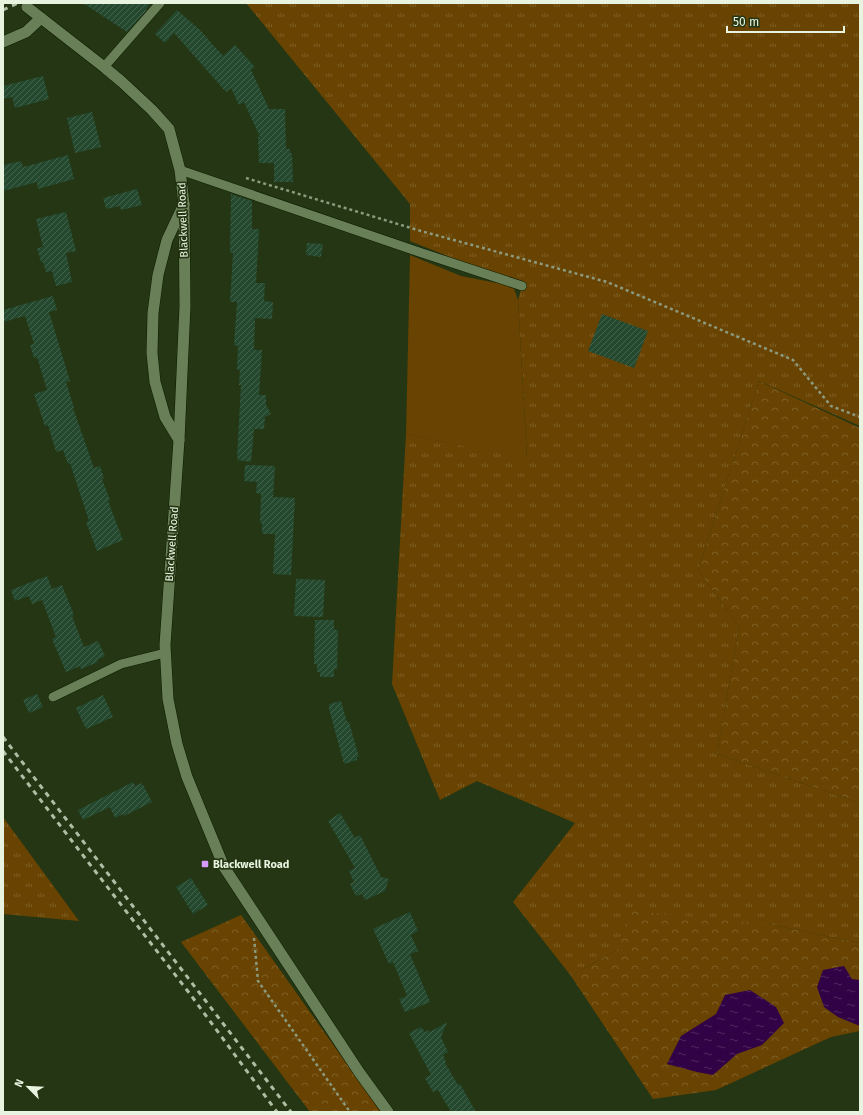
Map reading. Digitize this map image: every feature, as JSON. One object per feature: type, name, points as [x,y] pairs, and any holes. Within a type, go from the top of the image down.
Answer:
[{"type":"street","name":"Blackwell Road","points":[[27,7],[104,67],[152,110],[169,129],[180,170],[184,204],[185,306],[179,440],[165,645],[168,699],[177,744],[187,777],[224,867],[358,1072],[388,1112]]},
{"type":"street","points":[[3,42],[26,32],[41,18]]},
{"type":"street","points":[[179,440],[165,416],[155,382],[152,353],[153,313],[158,275],[167,240],[184,204]]},
{"type":"lane","points":[[104,67],[160,3]]},
{"type":"lane","points":[[180,170],[522,286]]},
{"type":"lane","points":[[53,697],[121,664],[166,653]]},
{"type":"path","points":[[239,176],[421,231],[607,282],[793,360],[832,406],[860,417]]},
{"type":"path","points":[[254,938],[258,981],[350,1112]]},
{"type":"green space","points":[[246,3],[860,3],[860,426],[759,381],[698,570],[739,627],[717,754],[860,803],[860,943],[768,924],[618,949],[571,976],[513,902],[575,823],[477,781],[440,800],[392,684],[406,434],[527,458],[518,300],[522,286],[410,241],[410,204]]},
{"type":"green space","points":[[410,255],[461,276],[513,286],[518,300],[527,459],[406,434]]},
{"type":"green space","points":[[759,381],[860,428],[860,803],[717,754],[739,627],[698,570]]},
{"type":"green space","points":[[3,817],[79,921],[3,914]]},
{"type":"green space","points":[[633,911],[768,924],[860,943],[860,1031],[831,1037],[716,1090],[653,1099],[571,976],[618,949]]},
{"type":"green space","points":[[241,915],[381,1112],[310,1112],[181,942]]},
{"type":"water","points":[[844,966],[852,979],[860,980],[860,1026],[838,1017],[824,1007],[817,987],[823,970]]},
{"type":"water","points":[[750,990],[776,1007],[784,1023],[762,1045],[737,1054],[713,1075],[667,1064],[681,1036],[716,1014],[725,995]]},
{"type":"building","points":[[83,3],[150,3],[145,12],[127,32]]},
{"type":"building","points":[[177,10],[199,29],[223,56],[235,45],[255,67],[251,70],[269,109],[285,109],[286,149],[290,149],[290,153],[292,153],[293,182],[274,182],[274,163],[259,163],[258,137],[260,137],[244,102],[239,105],[231,88],[226,92],[174,33],[165,43],[155,34]]},
{"type":"building","points":[[43,76],[49,99],[15,108],[12,97],[3,99],[3,86]]},
{"type":"building","points":[[92,112],[101,147],[75,153],[67,118]]},
{"type":"building","points":[[68,155],[74,179],[38,189],[37,182],[3,191],[3,165],[21,161],[23,167]]},
{"type":"building","points":[[137,189],[142,205],[121,210],[120,206],[106,209],[103,198]]},
{"type":"building","points":[[231,194],[252,201],[252,229],[259,229],[256,283],[265,283],[264,301],[273,302],[272,319],[255,318],[254,350],[262,350],[259,395],[266,395],[266,405],[271,414],[265,417],[264,429],[254,429],[251,462],[237,460],[241,385],[239,385],[240,370],[237,370],[238,346],[234,345],[237,302],[230,302],[233,253],[230,253]]},
{"type":"building","points":[[66,212],[76,251],[66,253],[72,282],[56,286],[52,271],[46,272],[43,262],[41,262],[37,248],[43,247],[36,219]]},
{"type":"building","points":[[307,243],[323,244],[321,257],[306,255]]},
{"type":"building","points":[[53,296],[57,310],[49,312],[70,381],[66,382],[73,408],[94,468],[100,466],[104,478],[102,479],[110,500],[108,501],[123,540],[97,551],[86,522],[89,521],[70,463],[68,464],[63,450],[56,452],[48,425],[45,426],[34,394],[47,390],[37,357],[34,358],[30,345],[34,344],[25,316],[3,322],[3,310]]},
{"type":"building","points":[[602,314],[648,331],[634,368],[588,351]]},
{"type":"building","points":[[245,465],[275,466],[273,497],[295,498],[291,575],[273,574],[275,534],[262,534],[262,523],[260,523],[261,494],[256,493],[257,482],[244,481]]},
{"type":"building","points":[[47,576],[52,589],[62,585],[74,615],[72,616],[84,647],[98,641],[105,656],[97,660],[98,662],[81,669],[80,666],[66,672],[52,639],[56,637],[42,600],[32,604],[29,596],[15,601],[11,590]]},
{"type":"building","points":[[296,579],[325,580],[323,617],[294,616]]},
{"type":"building","points":[[315,620],[334,620],[334,630],[338,630],[337,669],[334,669],[334,677],[320,677],[320,672],[317,672],[317,664],[314,664]]},
{"type":"building","points":[[37,694],[43,707],[29,713],[23,700]]},
{"type":"building","points":[[103,695],[113,717],[86,729],[76,708]]},
{"type":"building","points":[[341,701],[359,757],[357,757],[357,760],[344,764],[329,709],[329,704]]},
{"type":"building","points":[[133,782],[135,786],[142,783],[152,802],[124,816],[123,814],[115,818],[110,807],[83,820],[78,810]]},
{"type":"building","points":[[340,813],[355,838],[360,835],[381,877],[389,879],[385,891],[365,900],[362,894],[356,896],[350,884],[354,882],[349,871],[355,868],[328,821]]},
{"type":"building","points":[[191,878],[208,905],[193,914],[176,887]]},
{"type":"building","points":[[410,912],[418,931],[411,935],[418,951],[410,954],[430,1002],[405,1012],[399,999],[407,996],[393,962],[389,964],[373,929]]},
{"type":"building","points":[[447,1022],[441,1037],[448,1052],[443,1055],[446,1062],[445,1063],[458,1085],[460,1084],[476,1112],[451,1112],[438,1090],[433,1092],[425,1078],[431,1075],[409,1033],[421,1027],[425,1032],[429,1030],[430,1032]]},
{"type":"railway","points":[[3,10],[18,3]]},
{"type":"railway","points":[[3,737],[291,1112]]},
{"type":"railway","points":[[3,751],[190,994],[277,1112]]},
{"type":"place","name":"Blackwell Road","points":[[205,864]]}]
